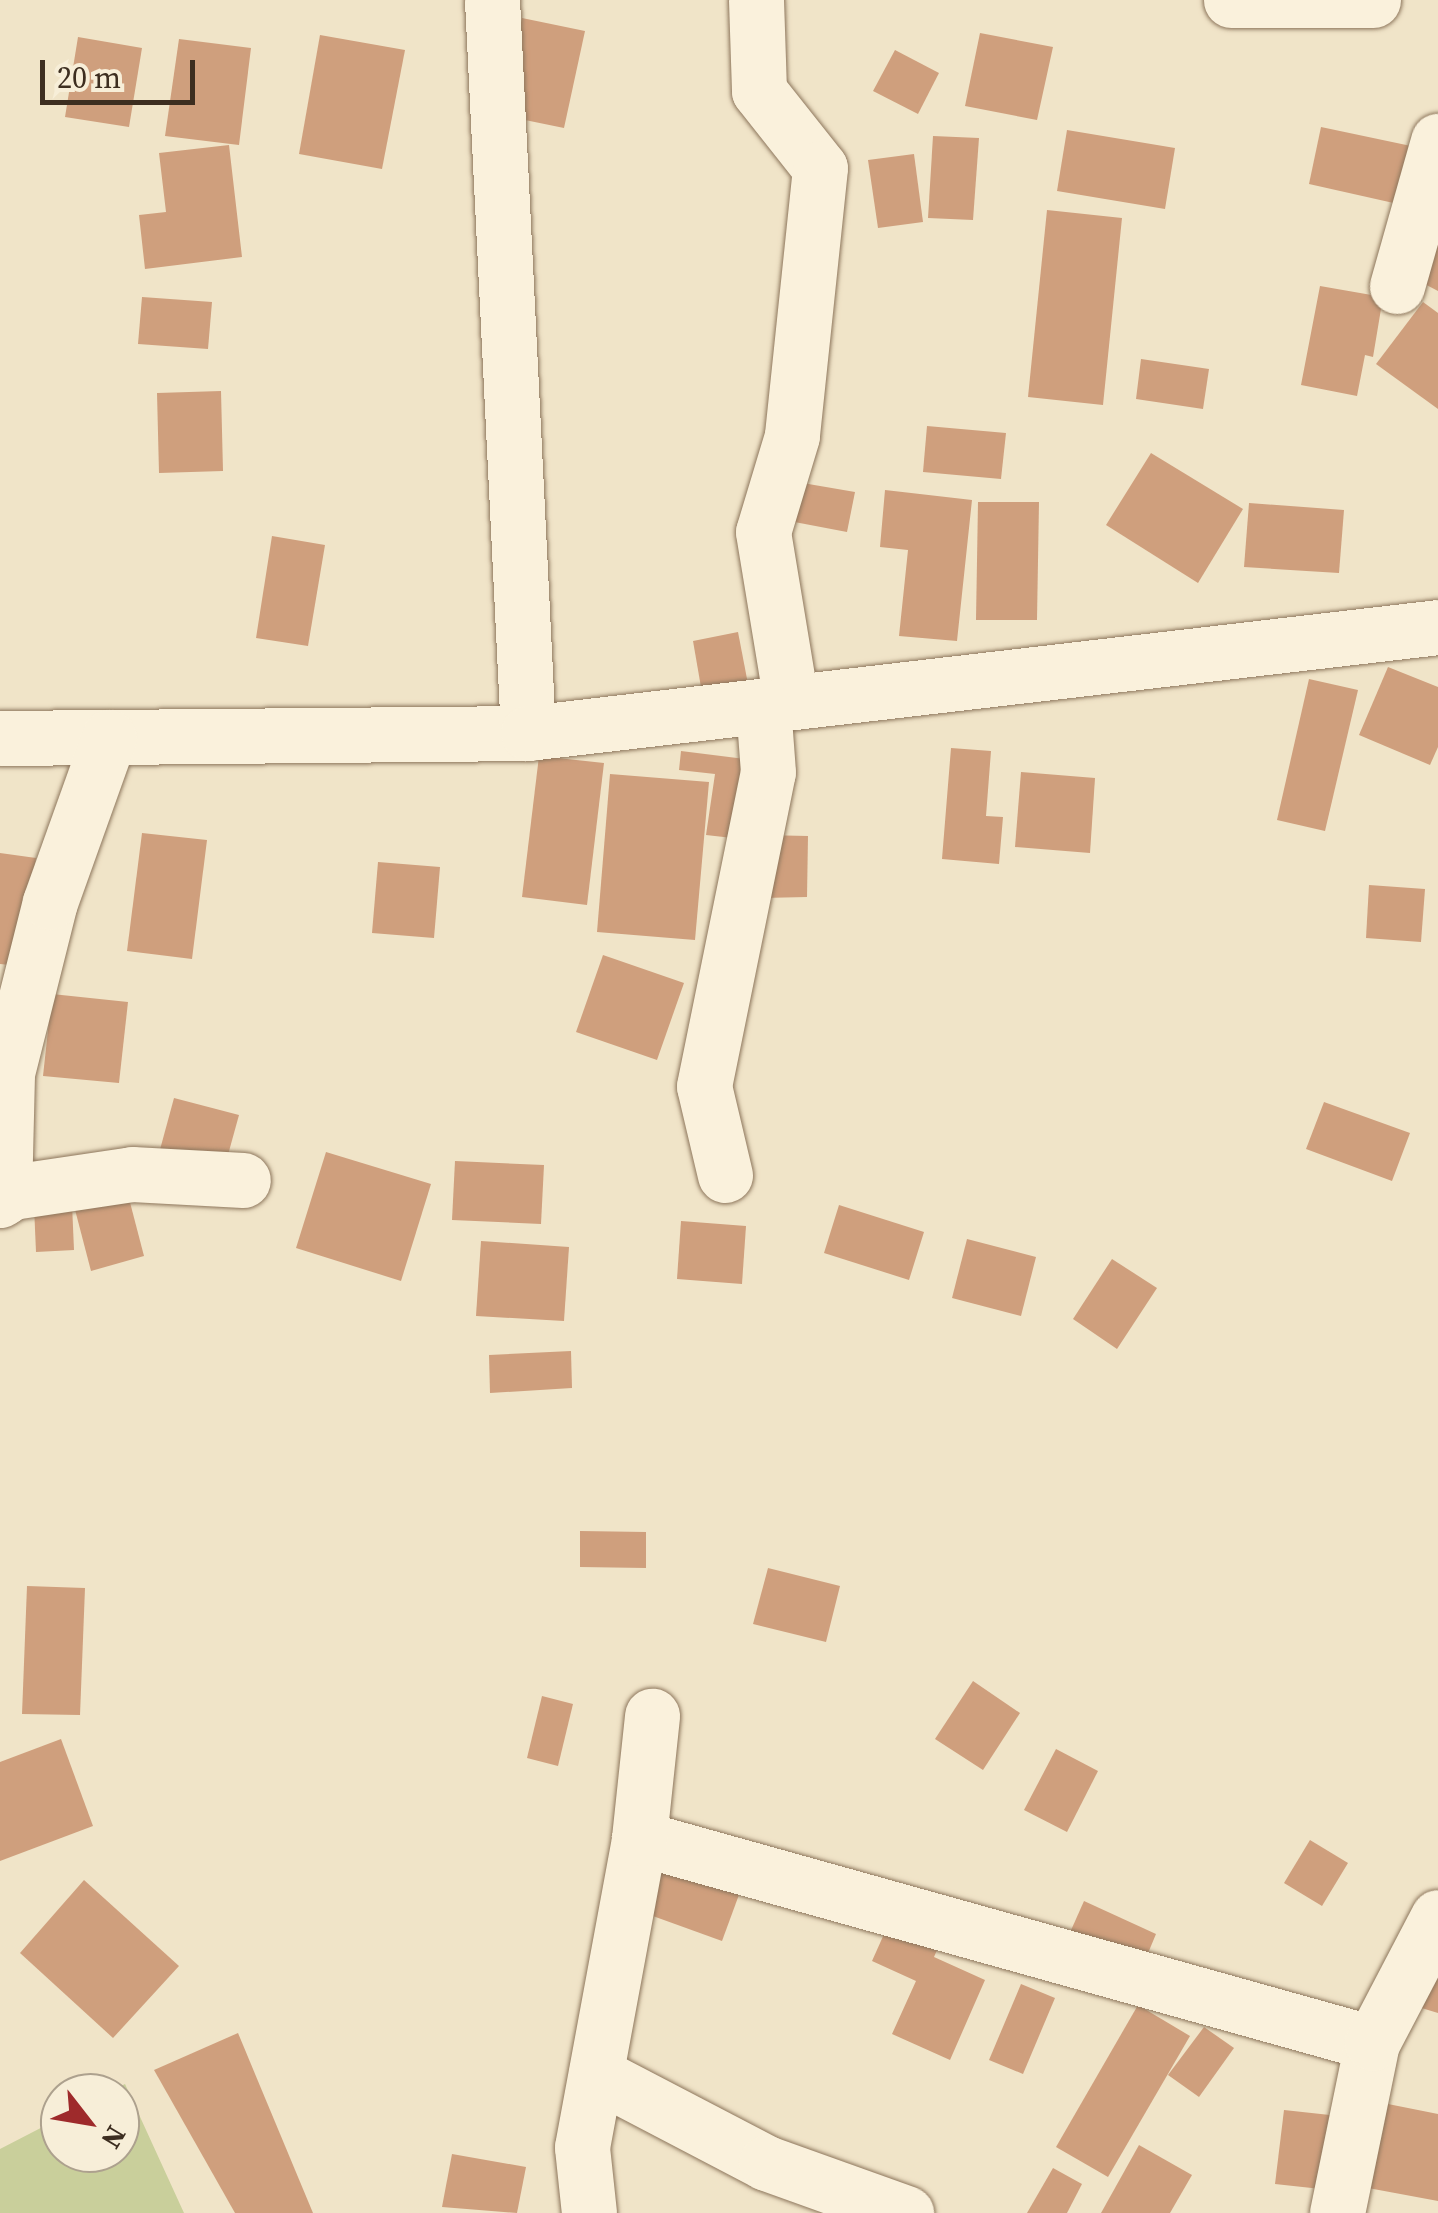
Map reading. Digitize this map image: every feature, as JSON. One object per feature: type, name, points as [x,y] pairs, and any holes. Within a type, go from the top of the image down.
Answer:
[{"type":"street","points":[[492,0],[528,733]]},
{"type":"street","points":[[725,1175],[704,1086],[768,772],[777,704],[764,532],[792,436],[820,168],[759,92],[756,0]]},
{"type":"street","points":[[1232,0],[1373,0]]},
{"type":"street","points":[[1397,286],[1438,141]]},
{"type":"street","points":[[0,738],[528,733],[1438,627]]},
{"type":"street","points":[[2,1199],[7,1073],[50,902],[110,737]]},
{"type":"street","points":[[2,1199],[12,1192],[132,1174],[243,1180]]},
{"type":"street","points":[[589,2213],[582,2146],[639,1838],[652,1716]]},
{"type":"street","points":[[639,1838],[1372,2043]]},
{"type":"street","points":[[1337,2213],[1372,2043],[1438,1917]]},
{"type":"street","points":[[596,2074],[766,2163],[906,2213]]},
{"type":"green space","points":[[140,2117],[184,2213],[0,2213],[0,2149],[40,2128],[40,2173],[140,2173]]},
{"type":"building","points":[[522,18],[585,31],[564,128],[501,115]]},
{"type":"building","points":[[980,33],[1053,47],[1037,120],[965,106]]},
{"type":"building","points":[[320,35],[405,50],[382,169],[299,154]]},
{"type":"building","points":[[78,37],[142,48],[129,127],[65,117]]},
{"type":"building","points":[[179,39],[251,48],[239,145],[165,136]]},
{"type":"building","points":[[895,50],[939,73],[918,114],[873,91]]},
{"type":"building","points":[[1321,127],[1411,146],[1398,204],[1309,184]]},
{"type":"building","points":[[1067,130],[1175,148],[1165,209],[1057,191]]},
{"type":"building","points":[[933,136],[979,138],[973,220],[928,218]]},
{"type":"building","points":[[229,145],[242,257],[145,269],[139,215],[166,212],[159,153]]},
{"type":"building","points":[[914,154],[923,222],[878,228],[868,160]]},
{"type":"building","points":[[1047,210],[1122,218],[1103,405],[1028,397]]},
{"type":"building","points":[[1438,234],[1438,291],[1415,279]]},
{"type":"building","points":[[1320,286],[1383,297],[1373,357],[1365,355],[1357,396],[1301,385]]},
{"type":"building","points":[[142,297],[212,302],[208,349],[138,344]]},
{"type":"building","points":[[1423,302],[1438,313],[1438,409],[1376,364]]},
{"type":"building","points":[[1141,359],[1209,369],[1203,409],[1136,399]]},
{"type":"building","points":[[221,391],[223,471],[159,473],[157,393]]},
{"type":"building","points":[[927,426],[1006,433],[1001,479],[923,472]]},
{"type":"building","points":[[1151,453],[1243,509],[1198,583],[1106,525]]},
{"type":"building","points":[[791,481],[855,492],[847,532],[784,520]]},
{"type":"building","points":[[885,490],[972,500],[957,641],[899,636],[908,550],[880,547]]},
{"type":"building","points":[[978,502],[1039,502],[1037,620],[976,620]]},
{"type":"building","points":[[1249,503],[1344,510],[1339,573],[1244,567]]},
{"type":"building","points":[[272,536],[325,545],[308,646],[256,638]]},
{"type":"building","points":[[738,632],[748,684],[702,693],[693,641]]},
{"type":"building","points":[[1388,667],[1438,687],[1438,747],[1430,765],[1359,735]]},
{"type":"building","points":[[1309,679],[1358,690],[1325,831],[1277,820]]},
{"type":"building","points":[[951,748],[991,751],[986,816],[1003,817],[999,864],[942,859]]},
{"type":"building","points":[[681,751],[761,761],[750,840],[706,835],[715,774],[679,770]]},
{"type":"building","points":[[539,756],[604,763],[587,905],[522,897]]},
{"type":"building","points":[[1021,772],[1095,778],[1090,853],[1015,847]]},
{"type":"building","points":[[610,774],[709,782],[695,940],[597,932]]},
{"type":"building","points":[[142,833],[207,840],[192,959],[127,951]]},
{"type":"building","points":[[762,835],[808,836],[807,897],[760,898]]},
{"type":"building","points":[[0,853],[36,858],[20,966],[0,964]]},
{"type":"building","points":[[378,862],[440,867],[434,938],[372,933]]},
{"type":"building","points":[[1369,885],[1425,889],[1421,942],[1366,938]]},
{"type":"building","points":[[603,955],[684,983],[657,1060],[576,1032]]},
{"type":"building","points":[[52,994],[128,1002],[119,1083],[43,1076]]},
{"type":"building","points":[[174,1098],[239,1115],[223,1173],[158,1157]]},
{"type":"building","points":[[1324,1102],[1410,1133],[1392,1181],[1306,1149]]},
{"type":"building","points":[[326,1152],[431,1184],[401,1281],[296,1248]]},
{"type":"building","points":[[455,1161],[544,1165],[541,1224],[452,1220]]},
{"type":"building","points":[[126,1187],[144,1256],[91,1271],[73,1202]]},
{"type":"building","points":[[72,1204],[74,1250],[36,1252],[34,1206]]},
{"type":"building","points":[[839,1205],[924,1232],[909,1280],[824,1253]]},
{"type":"building","points":[[681,1221],[746,1226],[742,1284],[677,1279]]},
{"type":"building","points":[[967,1239],[1036,1257],[1021,1316],[952,1298]]},
{"type":"building","points":[[481,1241],[569,1247],[564,1321],[476,1316]]},
{"type":"building","points":[[1112,1259],[1157,1288],[1117,1349],[1073,1319]]},
{"type":"building","points":[[571,1351],[572,1388],[490,1393],[489,1355]]},
{"type":"building","points":[[580,1531],[646,1532],[646,1568],[580,1567]]},
{"type":"building","points":[[768,1568],[840,1586],[826,1642],[753,1624]]},
{"type":"building","points":[[27,1586],[85,1588],[80,1715],[22,1714]]},
{"type":"building","points":[[973,1681],[1020,1713],[983,1770],[935,1739]]},
{"type":"building","points":[[542,1696],[573,1704],[558,1766],[527,1758]]},
{"type":"building","points":[[61,1739],[93,1826],[0,1861],[0,1762]]},
{"type":"building","points":[[1056,1749],[1098,1771],[1067,1832],[1024,1810]]},
{"type":"building","points":[[1310,1840],[1348,1863],[1322,1906],[1284,1883]]},
{"type":"building","points":[[658,1861],[740,1892],[722,1941],[639,1911]]},
{"type":"building","points":[[84,1880],[179,1966],[113,2038],[20,1953]]},
{"type":"building","points":[[1084,1901],[1156,1934],[1141,1970],[1068,1937]]},
{"type":"building","points":[[893,1914],[943,1936],[934,1957],[985,1980],[950,2060],[892,2034],[916,1981],[872,1961]]},
{"type":"building","points":[[1438,1973],[1438,2013],[1405,2003]]},
{"type":"building","points":[[1021,1984],[1055,1998],[1023,2074],[989,2060]]},
{"type":"building","points":[[1138,2005],[1190,2036],[1108,2177],[1056,2147]]},
{"type":"building","points":[[1204,2027],[1234,2048],[1199,2097],[1168,2075]]},
{"type":"building","points":[[238,2033],[313,2213],[235,2213],[154,2070]]},
{"type":"building","points":[[1368,2100],[1438,2114],[1438,2201],[1352,2185]]},
{"type":"building","points":[[1284,2110],[1339,2116],[1330,2190],[1275,2184]]},
{"type":"building","points":[[1139,2145],[1192,2175],[1170,2213],[1101,2213]]},
{"type":"building","points":[[452,2154],[526,2167],[517,2213],[442,2207]]},
{"type":"building","points":[[1053,2168],[1082,2184],[1067,2213],[1027,2213]]}]
